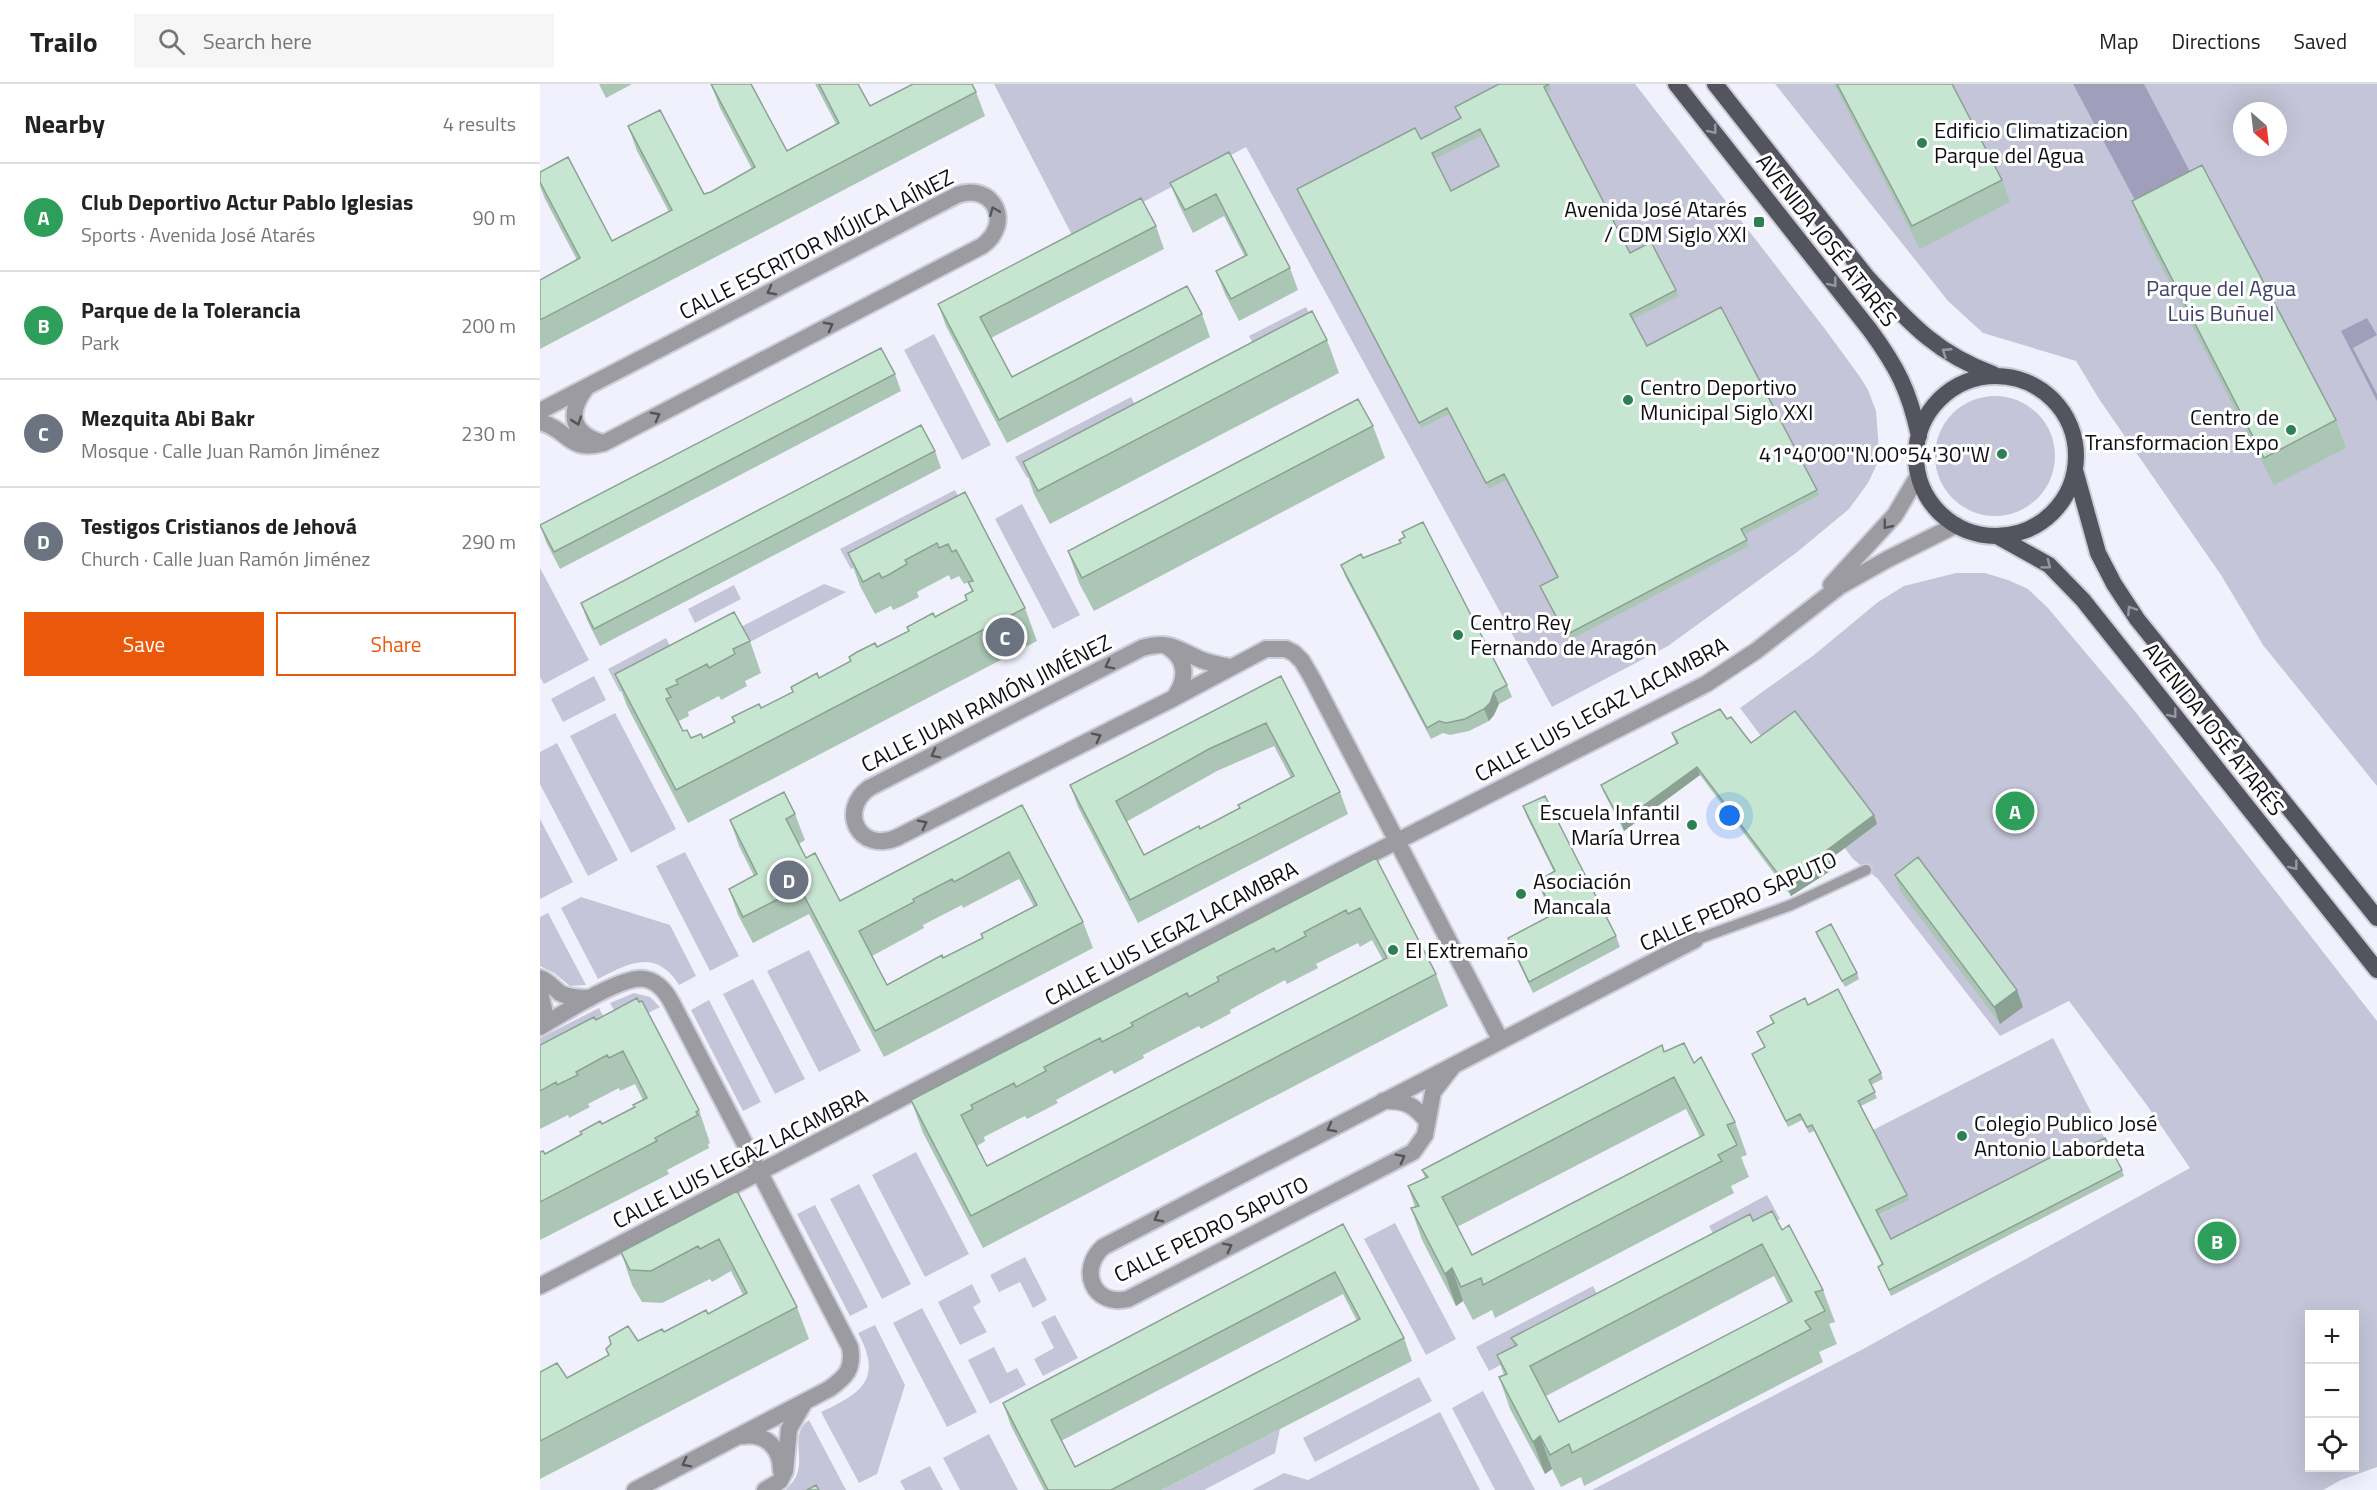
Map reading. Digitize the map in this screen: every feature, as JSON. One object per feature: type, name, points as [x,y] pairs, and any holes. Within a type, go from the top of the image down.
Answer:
[{"type":"main road","name":"AVENIDA JOSÉ ATARÉS","points":[[1676,84],[1892,360],[1909,396],[1918,436]]},
{"type":"main road","name":"AVENIDA JOSÉ ATARÉS","points":[[1715,84],[1867,277],[1894,306],[1922,334],[1949,354],[1999,376]]},
{"type":"main road","points":[[1999,376],[2021,380],[2042,390],[2059,406],[2070,425],[2076,448],[2075,470],[2068,491],[2055,509],[2039,524],[2019,533],[1997,536],[1976,533],[1956,525],[1939,512],[1926,495],[1918,476],[1916,456],[1918,436],[1927,416],[1940,399],[1957,386],[1977,378],[1999,376]]},
{"type":"main road","name":"AVENIDA JOSÉ ATARÉS","points":[[2075,470],[2098,553],[2137,620],[2377,918]]},
{"type":"main road","name":"AVENIDA JOSÉ ATARÉS","points":[[1997,536],[2049,565],[2083,600],[2377,970]]},
{"type":"street","name":"CALLE ESCRITOR MÚJICA LAÍNEZ","points":[[540,411],[957,195],[968,191],[979,191],[996,208],[998,230],[992,239],[982,246],[604,443],[592,446],[579,445],[570,442],[552,425],[540,422]]},
{"type":"street","points":[[586,388],[574,410],[574,419],[584,435],[604,443]]},
{"type":"street","name":"CALLE LUIS LEGAZ LACAMBRA","points":[[1813,606],[1881,533],[1918,476]]},
{"type":"street","name":"CALLE LUIS LEGAZ LACAMBRA","points":[[540,1286],[1396,841],[1706,684],[1756,651],[1813,606],[1862,573],[1956,525]]},
{"type":"street","points":[[1162,644],[1173,645],[1198,658],[1230,667]]},
{"type":"street","points":[[1162,644],[1179,657],[1184,666],[1183,684],[1174,698]]},
{"type":"street","name":"CALLE JUAN RAMÓN JIMÉNEZ","points":[[1162,644],[1142,648],[869,788],[860,795],[853,813],[862,833],[869,840],[877,842],[897,838],[1266,649],[1277,648],[1286,649],[1302,661],[1396,841]]},
{"type":"street","points":[[1396,841],[1501,1041]]},
{"type":"street","name":"CALLE PEDRO SAPUTO","points":[[1453,1066],[1433,1092],[1425,1135],[1413,1152],[1128,1299],[1119,1301],[1108,1299],[1095,1287],[1090,1269],[1093,1259],[1103,1247],[1695,940]]},
{"type":"street","points":[[540,978],[548,981],[561,994],[591,998]]},
{"type":"street","points":[[540,1025],[624,982],[644,978],[662,988],[674,1007],[850,1347],[852,1358],[850,1371],[844,1379],[829,1389],[635,1490]]},
{"type":"street","points":[[540,992],[544,1009],[540,1025]]},
{"type":"street","points":[[1382,1101],[1399,1100],[1410,1103],[1426,1120]]},
{"type":"street","points":[[765,1490],[780,1481],[787,1463],[789,1429],[804,1402]]},
{"type":"street","points":[[738,1437],[760,1436],[774,1446],[782,1468],[780,1481]]},
{"type":"lane","name":"CALLE PEDRO SAPUTO","points":[[1695,940],[1791,905],[1866,870]]},
{"type":"green space","name":"Centro Deportivo Municipal Siglo XXI","points":[[994,84],[1635,84],[1860,377],[1876,411],[1879,449],[1876,466],[1868,483],[1849,509],[1796,553],[1668,646],[1552,707],[1246,147],[1074,239]]},
{"type":"green space","name":"Parque del Agua Luis Buñuel","points":[[1775,84],[2377,84],[2377,786],[2263,645],[2221,575],[2099,399],[2076,361],[1983,333],[1948,301]]},
{"type":"green space","points":[[1306,307],[1317,328],[1260,358],[1249,336]]},
{"type":"green space","points":[[934,334],[991,445],[962,460],[904,350]]},
{"type":"green space","points":[[1995,396],[2018,401],[2037,414],[2050,433],[2055,456],[2050,479],[2037,498],[2018,511],[1995,516],[1972,511],[1953,498],[1940,479],[1935,456],[1940,433],[1953,414],[1972,401]]},
{"type":"green space","points":[[1131,397],[1142,418],[1027,478],[1015,457]]},
{"type":"green space","points":[[955,490],[966,510],[851,569],[840,549]]},
{"type":"green space","points":[[1022,504],[1080,615],[1053,629],[995,519]]},
{"type":"green space","points":[[540,568],[589,660],[544,684],[540,677]]},
{"type":"green space","points":[[1956,573],[1985,573],[2028,589],[2048,608],[2134,710],[2377,1021],[2377,1467],[2341,1480],[2323,1490],[1592,1490],[1865,1348],[2190,1168],[2146,1104],[2069,1001],[2000,1036],[1878,879],[1853,859],[1740,708],[1814,655],[1878,602],[1904,586]]},
{"type":"green space","points":[[824,584],[846,592],[746,644],[706,645]]},
{"type":"green space","points":[[734,585],[741,599],[695,623],[688,609]]},
{"type":"green space","points":[[666,638],[678,662],[620,692],[608,669]]},
{"type":"green space","points":[[594,676],[606,700],[563,722],[551,699]]},
{"type":"green space","points":[[615,713],[676,829],[631,853],[570,736]]},
{"type":"green space","points":[[557,743],[618,860],[588,876],[540,784],[540,752]]},
{"type":"green space","points":[[540,819],[573,882],[540,899]]},
{"type":"green space","points":[[685,852],[739,956],[710,971],[656,866]]},
{"type":"green space","points":[[581,897],[670,925],[696,976],[679,985],[661,966],[642,962],[620,968],[598,979],[561,908]]},
{"type":"green space","points":[[548,913],[586,985],[570,986],[554,973],[540,966],[540,917]]},
{"type":"green space","points":[[809,950],[861,1051],[819,1072],[767,971]]},
{"type":"green space","points":[[753,979],[805,1079],[775,1094],[723,994]]},
{"type":"green space","points":[[634,993],[650,997],[660,1007],[623,1026],[610,1003]]},
{"type":"green space","points":[[709,1000],[761,1102],[743,1111],[691,1010]]},
{"type":"green space","points":[[599,1008],[612,1032],[551,1064],[540,1043],[540,1038]]},
{"type":"green space","points":[[2053,1038],[2107,1143],[1894,1245],[1878,1216],[1908,1200],[1873,1130]]},
{"type":"green space","points":[[916,1152],[969,1254],[925,1277],[872,1175]]},
{"type":"green space","points":[[859,1184],[911,1284],[882,1299],[830,1199]]},
{"type":"green space","points":[[1767,1195],[1780,1219],[1721,1249],[1709,1226]]},
{"type":"green space","points":[[815,1205],[868,1307],[850,1316],[797,1214]]},
{"type":"green space","points":[[1395,1223],[1456,1339],[1426,1355],[1364,1239]]},
{"type":"green space","points":[[1025,1257],[1047,1300],[1033,1308],[1020,1282],[999,1292],[990,1275]]},
{"type":"green space","points":[[972,1284],[981,1302],[973,1307],[987,1332],[960,1345],[938,1302]]},
{"type":"green space","points":[[1593,1286],[1606,1310],[1489,1371],[1476,1347]]},
{"type":"green space","points":[[922,1308],[977,1412],[947,1427],[893,1323]]},
{"type":"green space","points":[[1055,1315],[1078,1358],[1043,1376],[1034,1359],[1054,1348],[1041,1322]]},
{"type":"green space","points":[[875,1325],[905,1385],[877,1474],[859,1483],[821,1412],[848,1398],[864,1383],[869,1362],[858,1333]]},
{"type":"green space","points":[[994,1347],[1007,1373],[1017,1368],[1026,1385],[990,1404],[968,1360]]},
{"type":"green space","points":[[1419,1377],[1432,1401],[1315,1462],[1303,1438]]},
{"type":"green space","points":[[1483,1391],[1535,1490],[1495,1490],[1452,1408]]},
{"type":"green space","points":[[1440,1412],[1480,1490],[1252,1490],[1284,1473],[1308,1480]]},
{"type":"green space","points":[[809,1420],[846,1490],[786,1490],[797,1474],[800,1431]]},
{"type":"green space","points":[[1280,1429],[1275,1453],[1204,1490],[1162,1490]]},
{"type":"green space","points":[[989,1434],[1018,1490],[960,1490],[943,1458]]},
{"type":"green space","points":[[930,1466],[943,1490],[905,1490],[900,1481]]},
{"type":"shaded area","points":[[2073,84],[2144,84],[2199,189],[2144,217]]},
{"type":"shaded area","points":[[2367,318],[2377,335],[2353,348],[2377,394],[2377,401],[2341,331]]},
{"type":"building","points":[[711,84],[751,84],[787,151],[839,123],[819,84],[858,84],[870,106],[913,84],[972,84],[976,92],[540,320],[540,280],[580,258],[540,182],[540,172],[568,157],[612,241],[672,210],[628,126],[660,110],[704,194],[711,192],[755,167]]},
{"type":"building","points":[[1499,84],[1549,84],[1544,87],[1630,253],[1651,242],[1676,290],[1630,314],[1647,346],[1721,307],[1817,490],[1741,529],[1747,540],[1566,635],[1540,586],[1558,577],[1504,474],[1486,483],[1447,408],[1419,423],[1297,189],[1415,128],[1421,139],[1461,118],[1455,107]],"holes":[[[1480,129],[1499,166],[1451,191],[1432,153]]]},
{"type":"building","name":"Edificio Climatizacion Parque del Agua","points":[[1837,84],[1952,84],[2002,180],[1912,226]]},
{"type":"building","points":[[1229,152],[1290,268],[1231,299],[1216,271],[1247,255],[1216,194],[1185,210],[1170,183]]},
{"type":"building","points":[[2202,165],[2336,420],[2264,458],[2132,201]]},
{"type":"building","points":[[1141,198],[1156,226],[980,317],[1012,377],[1187,286],[1202,314],[999,420],[938,304]]},
{"type":"building","points":[[1312,311],[1327,340],[1038,491],[1023,462]]},
{"type":"building","points":[[881,348],[895,374],[554,552],[540,525]]},
{"type":"building","points":[[1358,399],[1373,426],[1082,578],[1068,551]]},
{"type":"building","points":[[921,425],[935,451],[594,629],[581,603]]},
{"type":"building","points":[[965,492],[1025,608],[676,790],[615,674],[734,612],[750,641],[733,649],[735,654],[709,668],[707,664],[676,680],[678,684],[666,689],[671,697],[666,699],[683,731],[687,730],[691,738],[701,734],[703,738],[735,722],[732,717],[759,704],[761,708],[793,692],[791,687],[817,673],[819,678],[851,661],[849,657],[857,652],[875,643],[877,647],[909,631],[907,627],[933,613],[935,617],[967,600],[965,595],[973,591],[968,582],[973,581],[956,550],[952,552],[948,544],[939,548],[937,543],[905,560],[907,564],[890,574],[882,578],[879,573],[863,582],[848,553]]},
{"type":"building","name":"Centro Rey Fernando de Aragón","points":[[1423,522],[1507,685],[1494,692],[1490,703],[1484,709],[1465,719],[1446,723],[1439,721],[1427,728],[1341,565],[1361,554],[1363,558],[1401,543],[1399,540],[1405,537],[1402,532]]},
{"type":"building","points":[[1281,676],[1340,792],[1130,900],[1070,785]],"holes":[[[1266,723],[1294,776],[1238,805],[1240,808],[1200,829],[1199,826],[1144,855],[1116,801],[1209,749]]]},
{"type":"building","points":[[1720,709],[1727,719],[1731,717],[1751,743],[1795,711],[1874,815],[1826,851],[1832,860],[1788,887],[1697,767],[1621,822],[1601,785],[1678,743],[1672,733]]},
{"type":"building","points":[[784,792],[795,814],[786,819],[806,858],[815,853],[840,901],[1022,805],[1083,922],[875,1031],[800,888],[743,917],[729,889],[757,874],[730,820]],"holes":[[[1009,852],[1037,905],[981,934],[983,938],[943,958],[942,955],[887,985],[859,931],[914,902],[913,899],[952,879],[954,882]]]},
{"type":"building","points":[[1545,796],[1616,936],[1529,982],[1508,938],[1554,914],[1538,881],[1555,871],[1523,806]]},
{"type":"building","points":[[1918,857],[2017,990],[1994,1007],[1895,875]]},
{"type":"building","points":[[1376,858],[1436,974],[971,1216],[911,1100]],"holes":[[[1360,908],[1387,958],[987,1166],[961,1115],[973,1109],[971,1105],[1014,1083],[1016,1087],[1046,1071],[1044,1067],[1100,1038],[1102,1042],[1133,1026],[1131,1023],[1187,993],[1189,997],[1219,981],[1217,977],[1274,948],[1276,952],[1306,936],[1304,932],[1346,910],[1348,914]]]},
{"type":"building","points":[[1831,924],[1857,973],[1842,981],[1816,932]]},
{"type":"building","points":[[1838,989],[1881,1073],[1869,1080],[1875,1092],[1858,1101],[1907,1195],[1876,1210],[1891,1239],[2073,1146],[2076,1152],[2105,1138],[2122,1170],[1889,1290],[1878,1267],[1883,1264],[1812,1125],[1807,1127],[1800,1114],[1786,1121],[1752,1054],[1765,1047],[1757,1032],[1774,1023],[1770,1016],[1805,998],[1808,1005]]},
{"type":"building","points":[[637,998],[639,1002],[642,1001],[699,1110],[696,1112],[698,1115],[655,1138],[657,1141],[540,1202],[540,1152],[543,1151],[545,1154],[582,1134],[580,1132],[600,1121],[602,1124],[647,1098],[623,1051],[609,1058],[607,1055],[576,1072],[578,1075],[557,1085],[556,1082],[540,1091],[540,1045],[594,1017],[596,1020]]},
{"type":"building","points":[[1684,1043],[1694,1063],[1701,1057],[1735,1122],[1727,1125],[1737,1145],[1718,1155],[1722,1161],[1483,1285],[1481,1278],[1461,1287],[1452,1268],[1445,1274],[1411,1208],[1419,1206],[1408,1186],[1428,1177],[1422,1170],[1662,1045],[1664,1052]],"holes":[[[1674,1077],[1704,1135],[1472,1255],[1442,1197]]]},
{"type":"building","points":[[737,1191],[797,1307],[540,1441],[540,1372],[557,1363],[567,1378],[609,1355],[606,1349],[611,1344],[609,1337],[628,1326],[638,1341],[662,1329],[664,1332],[706,1310],[708,1314],[747,1293],[719,1239],[700,1249],[698,1246],[651,1271],[630,1270],[621,1252]]},
{"type":"building","points":[[1772,1211],[1782,1230],[1789,1225],[1823,1290],[1815,1292],[1825,1311],[1805,1321],[1811,1329],[1572,1453],[1569,1444],[1550,1455],[1540,1436],[1533,1442],[1499,1377],[1507,1374],[1497,1355],[1517,1345],[1511,1338],[1750,1214],[1753,1221]],"holes":[[[1762,1244],[1792,1301],[1559,1422],[1530,1366]]]},
{"type":"building","points":[[1343,1224],[1404,1338],[1111,1490],[1048,1490],[1003,1403]],"holes":[[[1335,1272],[1360,1319],[1075,1467],[1051,1420]]]},
{"type":"building","points":[[816,1485],[819,1490],[807,1490]]},
{"type":"place","name":"Edificio Climatizacion Parque del Agua","points":[[1922,143]]},
{"type":"place","name":"Avenida José Atarés / CDM Siglo XXI","points":[[1759,222]]},
{"type":"place","name":"Centro Deportivo Municipal Siglo XXI","points":[[1628,400]]},
{"type":"place","name":"Centro de Transformacion Expo","points":[[2291,430]]},
{"type":"place","name":"41º40'00''N.00º54'30''W","points":[[2002,454]]},
{"type":"place","name":"Centro Rey Fernando de Aragón","points":[[1458,635]]},
{"type":"place","name":"Mezquita Abi Bakr","points":[[1005,637]]},
{"type":"place","name":"Club Deportivo Actur Pablo Iglesias","points":[[2015,811]]},
{"type":"place","name":"Escuela Infantil María Urrea","points":[[1692,825]]},
{"type":"place","name":"Testigos Cristianos de Jehová","points":[[789,880]]},
{"type":"place","name":"Asociación Mancala","points":[[1521,894]]},
{"type":"place","name":"El Extremaño","points":[[1393,950]]},
{"type":"place","name":"Colegio Publico José Antonio Labordeta","points":[[1962,1136]]},
{"type":"place","name":"Parque de la Tolerancia","points":[[2217,1241]]}]
